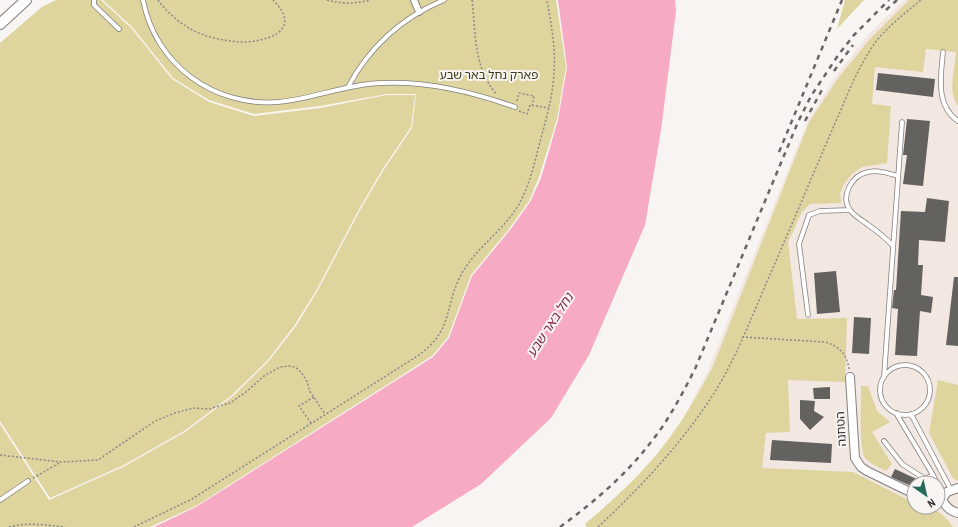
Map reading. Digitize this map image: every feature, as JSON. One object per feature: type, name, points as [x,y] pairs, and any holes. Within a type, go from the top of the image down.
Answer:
[{"type":"street","points":[[0,24],[26,0]]},
{"type":"street","points":[[414,0],[419,12]]},
{"type":"street","name":"הטחנה","points":[[850,377],[855,458],[861,467],[867,471],[906,490]]},
{"type":"street","points":[[946,494],[955,489]]},
{"type":"street","points":[[946,506],[958,513]]},
{"type":"lane","points":[[94,0],[94,5],[119,29]]},
{"type":"lane","points":[[143,0],[153,31],[166,53],[182,71],[202,86],[224,96],[250,101],[277,102],[307,98],[348,87],[379,83],[422,84],[467,92],[515,107]]},
{"type":"lane","points":[[348,87],[361,64],[382,39],[419,12],[436,2],[444,0]]},
{"type":"lane","points":[[943,52],[940,85],[943,101],[958,121]]},
{"type":"lane","points":[[902,122],[884,377],[880,388],[881,396],[886,405],[896,413],[933,475]]},
{"type":"lane","points":[[893,246],[885,236],[850,210],[846,196],[848,188],[855,178],[867,172],[874,171],[898,176]]},
{"type":"lane","points":[[808,314],[799,244],[809,216],[820,211],[850,210]]},
{"type":"lane","points":[[884,377],[893,368],[901,365],[913,366],[920,369],[929,381],[929,397],[926,404],[919,411],[905,415],[896,413]]},
{"type":"lane","points":[[910,414],[955,489]]},
{"type":"lane","points":[[884,441],[902,464],[919,475]]},
{"type":"lane","points":[[0,500],[28,481]]},
{"type":"path","points":[[158,0],[173,17],[187,27],[203,35],[221,40],[241,42],[262,40],[271,37],[282,29],[285,25],[285,16],[273,0]]},
{"type":"path","points":[[327,0],[345,3],[370,0]]},
{"type":"path","points":[[472,0],[480,66],[490,86],[505,104]]},
{"type":"path","points":[[134,527],[192,499],[419,355],[437,338],[445,325],[463,272],[508,218],[520,201],[534,167],[549,108],[554,66],[553,37],[547,0]]},
{"type":"path","points":[[598,527],[652,475],[681,441],[713,394],[742,337],[862,63],[878,40],[893,24],[921,0]]},
{"type":"path","points":[[519,93],[534,96],[532,105],[530,105],[528,114],[514,110],[519,93]]},
{"type":"path","points":[[532,105],[549,108]]},
{"type":"path","points":[[742,337],[825,342],[832,344],[839,347],[848,361],[850,377]]},
{"type":"path","points":[[0,455],[60,462],[98,460],[155,421],[193,408],[210,408],[230,403],[246,392],[264,376],[280,367],[295,367],[301,372],[306,379],[309,390],[325,414]]},
{"type":"path","points":[[311,423],[299,406],[314,397]]},
{"type":"path","points":[[28,481],[60,462]]},
{"type":"path","points":[[9,527],[17,525],[65,527]]},
{"type":"shaded area","points":[[904,0],[958,0],[958,527],[588,527],[645,473],[677,431],[708,370],[808,120],[835,77],[867,36]]},
{"type":"green space","points":[[56,0],[101,0],[132,29],[172,79],[209,102],[254,116],[320,108],[387,95],[415,95],[411,127],[382,170],[358,211],[317,289],[294,326],[267,361],[231,396],[184,431],[124,465],[50,498],[0,421],[0,43],[42,7]]},
{"type":"green space","name":"פארק נחל באר שבע","points":[[103,0],[556,0],[566,67],[557,119],[539,177],[529,201],[509,229],[471,275],[448,337],[432,356],[196,506],[150,527],[0,527],[0,424],[49,500],[125,466],[185,432],[232,397],[268,362],[296,326],[318,290],[359,212],[383,171],[412,128],[416,94],[387,94],[320,106],[254,114],[209,100],[173,78],[133,28]]},
{"type":"green space","points":[[845,0],[864,0],[837,29]]},
{"type":"green space","points":[[909,0],[958,0],[958,106],[952,87],[956,52],[926,49],[923,72],[875,67],[872,104],[891,106],[887,163],[862,167],[851,175],[844,184],[840,194],[841,203],[810,204],[802,212],[788,242],[797,319],[847,318],[845,382],[788,380],[790,432],[766,433],[762,468],[853,472],[906,499],[906,515],[942,515],[953,527],[587,527],[585,524],[623,490],[657,454],[673,433],[701,389],[713,366],[809,122],[839,77],[870,39]]},
{"type":"green space","points":[[938,380],[958,385],[958,481],[953,478],[929,433]]},
{"type":"green space","points":[[861,386],[868,386],[877,411],[890,422],[872,432],[892,464],[886,471],[869,462],[863,453],[861,435]]},
{"type":"water","name":"נחל באר שבע","points":[[558,0],[675,0],[676,11],[661,130],[645,225],[589,355],[551,418],[481,484],[412,527],[154,527],[196,507],[433,357],[449,338],[472,276],[510,230],[530,202],[541,178],[558,120],[567,67]]},
{"type":"building","points":[[878,73],[935,79],[933,97],[876,90]]},
{"type":"building","points":[[907,119],[930,121],[923,186],[903,184],[907,155],[903,155]]},
{"type":"building","points":[[927,198],[949,201],[945,242],[919,240],[918,265],[923,265],[921,295],[933,297],[931,313],[920,311],[917,356],[895,355],[898,309],[892,308],[894,290],[896,290],[901,211],[925,212]]},
{"type":"building","points":[[836,271],[840,312],[817,314],[814,273]]},
{"type":"building","points":[[954,277],[958,277],[958,346],[946,345]]},
{"type":"building","points":[[854,317],[871,318],[869,354],[852,353]]},
{"type":"building","points":[[830,387],[830,399],[814,399],[813,388]]},
{"type":"building","points":[[800,400],[815,401],[814,411],[824,417],[810,430],[800,419]]},
{"type":"building","points":[[772,440],[832,444],[831,463],[770,460]]},
{"type":"building","points":[[895,469],[908,475],[906,475],[906,484],[891,477]]},
{"type":"railway","points":[[779,152],[842,0]]},
{"type":"railway","points":[[560,527],[585,508],[620,477],[658,434],[695,369],[798,122],[811,96],[839,54],[854,35],[889,0]]},
{"type":"railway","points":[[886,10],[897,0]]},
{"type":"railway","points":[[834,71],[853,45]]},
{"type":"railway","points":[[805,121],[823,88]]}]
